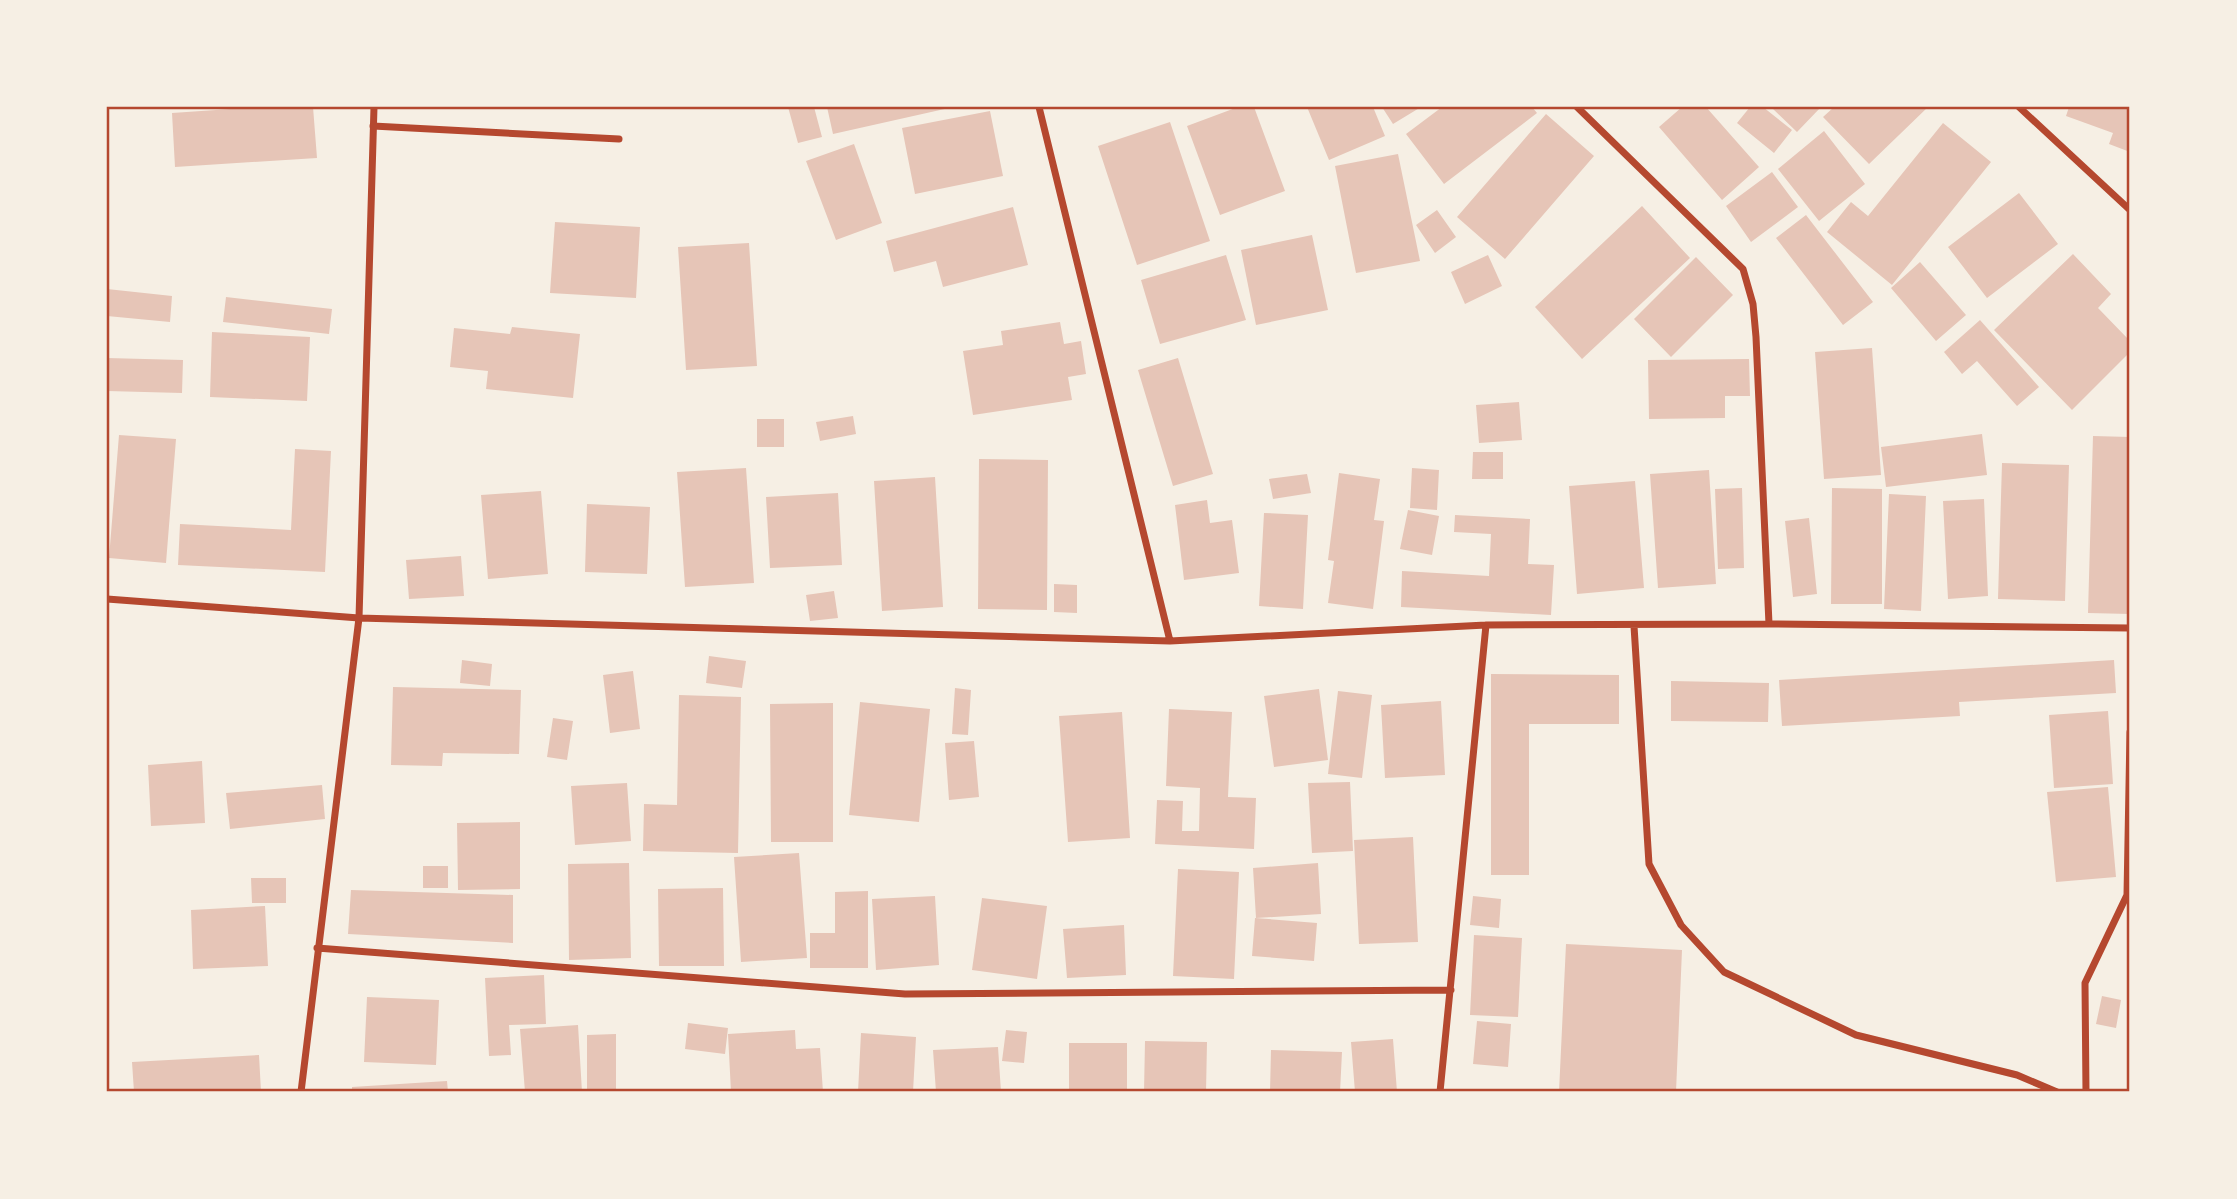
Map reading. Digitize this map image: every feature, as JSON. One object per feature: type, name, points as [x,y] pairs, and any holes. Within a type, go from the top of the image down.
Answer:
[{"type":"street","points":[[301,1092],[359,618],[374,107]]},
{"type":"street","points":[[1039,107],[1170,641]]},
{"type":"street","points":[[1577,107],[1743,269],[1753,304],[1756,337],[1769,624]]},
{"type":"street","points":[[2019,107],[2130,210]]},
{"type":"street","points":[[373,126],[619,139]]},
{"type":"street","points":[[107,599],[359,618],[1170,641],[1486,625],[1769,624],[2130,628]]},
{"type":"street","points":[[1440,1092],[1486,625]]},
{"type":"street","points":[[1634,626],[1649,864],[1681,925],[1724,972],[1856,1035],[2017,1075],[2057,1092]]},
{"type":"street","points":[[2086,1092],[2085,983],[2127,895],[2130,732]]},
{"type":"street","points":[[317,948],[905,994],[1451,990]]},
{"type":"building","points":[[258,107],[313,107],[317,158],[175,167],[172,113]]},
{"type":"building","points":[[788,107],[814,107],[822,137],[798,143]]},
{"type":"building","points":[[827,107],[949,107],[949,108],[833,134]]},
{"type":"building","points":[[1238,107],[1254,107],[1285,191],[1220,215],[1187,126]]},
{"type":"building","points":[[1307,107],[1373,107],[1385,136],[1329,160]]},
{"type":"building","points":[[1382,107],[1421,107],[1393,124]]},
{"type":"building","points":[[1442,107],[1532,107],[1537,113],[1444,184],[1406,134]]},
{"type":"building","points":[[1682,107],[1706,107],[1759,167],[1722,200],[1659,127]]},
{"type":"building","points":[[1750,107],[1763,107],[1792,130],[1774,153],[1737,123]]},
{"type":"building","points":[[1771,107],[1821,107],[1797,132]]},
{"type":"building","points":[[1834,107],[1928,107],[1869,164],[1823,117]]},
{"type":"building","points":[[2069,107],[2130,107],[2130,152],[2109,144],[2113,133],[2066,116]]},
{"type":"building","points":[[990,111],[1003,176],[915,194],[902,128]]},
{"type":"building","points":[[1546,114],[1594,156],[1505,259],[1457,217]]},
{"type":"building","points":[[1170,122],[1210,241],[1137,265],[1098,146]]},
{"type":"building","points":[[1943,123],[1991,162],[1892,285],[1827,232],[1851,202],[1868,216]]},
{"type":"building","points":[[1824,131],[1865,184],[1819,221],[1778,169]]},
{"type":"building","points":[[854,144],[882,223],[836,240],[806,161]]},
{"type":"building","points":[[1398,154],[1420,261],[1356,273],[1335,166]]},
{"type":"building","points":[[1772,172],[1798,207],[1751,242],[1726,206]]},
{"type":"building","points":[[2019,193],[2058,244],[1987,298],[1948,247]]},
{"type":"building","points":[[1642,206],[1690,258],[1582,359],[1535,307]]},
{"type":"building","points":[[1013,207],[1028,265],[943,287],[936,261],[894,272],[886,241]]},
{"type":"building","points":[[1437,210],[1456,237],[1435,253],[1416,225]]},
{"type":"building","points":[[1806,215],[1873,302],[1843,325],[1776,238]]},
{"type":"building","points":[[555,222],[640,227],[636,298],[550,293]]},
{"type":"building","points":[[1312,235],[1328,310],[1256,325],[1241,250]]},
{"type":"building","points":[[749,243],[757,366],[686,370],[678,247]]},
{"type":"building","points":[[2073,254],[2111,294],[2098,308],[2130,341],[2130,352],[2072,410],[1994,330]]},
{"type":"building","points":[[1226,255],[1246,320],[1160,344],[1141,280]]},
{"type":"building","points":[[1488,255],[1502,286],[1465,304],[1451,272]]},
{"type":"building","points":[[1696,257],[1733,295],[1671,357],[1634,319]]},
{"type":"building","points":[[1920,262],[1966,315],[1936,341],[1891,288]]},
{"type":"building","points":[[107,289],[172,296],[170,322],[107,316]]},
{"type":"building","points":[[226,297],[332,309],[329,334],[223,322]]},
{"type":"building","points":[[1980,320],[2039,387],[2017,406],[1977,361],[1962,374],[1944,352]]},
{"type":"building","points":[[1060,322],[1064,344],[1081,341],[1086,374],[1068,377],[1072,400],[973,415],[963,351],[1003,345],[1001,331]]},
{"type":"building","points":[[512,327],[580,334],[573,398],[486,389],[488,371],[450,367],[454,328],[510,334]]},
{"type":"building","points":[[212,332],[310,337],[307,401],[210,397]]},
{"type":"building","points":[[1872,348],[1881,475],[1824,479],[1815,352]]},
{"type":"building","points":[[107,358],[183,360],[182,393],[107,391]]},
{"type":"building","points":[[1178,358],[1213,474],[1173,486],[1138,370]]},
{"type":"building","points":[[1749,359],[1750,396],[1725,396],[1725,418],[1649,419],[1648,360]]},
{"type":"building","points":[[1519,402],[1522,440],[1479,443],[1476,405]]},
{"type":"building","points":[[853,416],[856,434],[820,441],[816,422]]},
{"type":"building","points":[[757,419],[784,419],[784,447],[757,447]]},
{"type":"building","points":[[1982,434],[1987,475],[1886,487],[1881,447]]},
{"type":"building","points":[[119,435],[176,439],[166,563],[109,558]]},
{"type":"building","points":[[2093,436],[2130,437],[2130,614],[2088,613]]},
{"type":"building","points":[[295,449],[331,451],[325,572],[178,565],[180,524],[291,530]]},
{"type":"building","points":[[1473,452],[1503,452],[1503,479],[1472,479]]},
{"type":"building","points":[[979,459],[1048,460],[1047,610],[978,609]]},
{"type":"building","points":[[2002,463],[2069,465],[2065,601],[1998,599]]},
{"type":"building","points":[[746,468],[754,583],[685,587],[677,472]]},
{"type":"building","points":[[1412,468],[1439,470],[1437,510],[1410,508]]},
{"type":"building","points":[[1709,470],[1716,584],[1658,588],[1650,474]]},
{"type":"building","points":[[1339,473],[1380,479],[1374,520],[1384,521],[1373,609],[1328,603],[1334,561],[1328,560]]},
{"type":"building","points":[[1307,474],[1311,493],[1273,499],[1269,479]]},
{"type":"building","points":[[935,477],[943,607],[882,611],[874,481]]},
{"type":"building","points":[[1635,481],[1644,588],[1577,594],[1569,486]]},
{"type":"building","points":[[1742,488],[1744,568],[1718,569],[1715,489]]},
{"type":"building","points":[[1832,488],[1882,489],[1882,604],[1831,604]]},
{"type":"building","points":[[541,491],[548,574],[488,579],[481,495]]},
{"type":"building","points":[[838,493],[842,565],[770,568],[766,497]]},
{"type":"building","points":[[1889,494],[1926,496],[1921,611],[1884,609]]},
{"type":"building","points":[[1984,499],[1988,596],[1948,599],[1943,501]]},
{"type":"building","points":[[1207,500],[1210,523],[1232,520],[1239,573],[1184,580],[1175,505]]},
{"type":"building","points":[[587,504],[650,507],[647,574],[585,572]]},
{"type":"building","points":[[1408,510],[1439,516],[1432,555],[1400,549]]},
{"type":"building","points":[[1264,513],[1308,515],[1303,609],[1259,606]]},
{"type":"building","points":[[1455,515],[1530,519],[1528,564],[1554,565],[1551,615],[1401,607],[1402,571],[1489,576],[1491,534],[1454,532]]},
{"type":"building","points":[[1809,518],[1817,594],[1793,597],[1785,521]]},
{"type":"building","points":[[461,556],[464,596],[409,599],[406,560]]},
{"type":"building","points":[[1054,584],[1077,585],[1077,613],[1054,612]]},
{"type":"building","points":[[834,591],[838,618],[810,621],[806,595]]},
{"type":"building","points":[[709,656],[746,661],[742,688],[706,683]]},
{"type":"building","points":[[462,660],[492,664],[490,686],[460,683]]},
{"type":"building","points":[[2114,660],[2116,693],[1959,702],[1960,716],[1782,726],[1779,680]]},
{"type":"building","points":[[633,671],[640,729],[610,733],[603,675]]},
{"type":"building","points":[[1491,674],[1619,675],[1619,724],[1529,724],[1529,875],[1491,875]]},
{"type":"building","points":[[1671,681],[1769,683],[1768,722],[1671,721]]},
{"type":"building","points":[[393,687],[521,690],[519,754],[443,753],[442,766],[391,765]]},
{"type":"building","points":[[955,688],[971,690],[968,735],[952,734]]},
{"type":"building","points":[[1319,689],[1328,760],[1274,767],[1264,696]]},
{"type":"building","points":[[1338,691],[1372,695],[1362,778],[1328,774]]},
{"type":"building","points":[[679,695],[741,697],[738,853],[643,851],[644,804],[677,805]]},
{"type":"building","points":[[1441,701],[1445,775],[1385,778],[1381,705]]},
{"type":"building","points":[[860,702],[930,709],[919,822],[849,815]]},
{"type":"building","points":[[833,703],[833,842],[771,842],[770,704]]},
{"type":"building","points":[[1169,709],[1232,712],[1228,797],[1256,798],[1254,849],[1155,844],[1157,800],[1183,801],[1182,831],[1199,831],[1200,788],[1166,786]]},
{"type":"building","points":[[2108,711],[2113,784],[2054,788],[2049,715]]},
{"type":"building","points":[[1122,712],[1130,838],[1068,842],[1059,716]]},
{"type":"building","points":[[553,718],[573,721],[567,760],[547,757]]},
{"type":"building","points":[[974,741],[979,797],[949,800],[945,743]]},
{"type":"building","points":[[202,761],[205,823],[151,826],[148,765]]},
{"type":"building","points":[[1350,782],[1353,851],[1312,853],[1308,783]]},
{"type":"building","points":[[627,783],[631,841],[575,845],[571,786]]},
{"type":"building","points":[[322,785],[325,819],[230,829],[226,793]]},
{"type":"building","points":[[2108,787],[2116,877],[2056,882],[2047,792]]},
{"type":"building","points":[[520,822],[520,889],[458,890],[457,823]]},
{"type":"building","points":[[1413,837],[1418,942],[1359,944],[1354,840]]},
{"type":"building","points":[[799,853],[807,958],[741,962],[734,857]]},
{"type":"building","points":[[629,863],[631,958],[569,960],[568,864]]},
{"type":"building","points":[[1318,863],[1321,914],[1256,918],[1253,868]]},
{"type":"building","points":[[423,866],[448,866],[448,888],[423,888]]},
{"type":"building","points":[[1178,869],[1239,872],[1234,979],[1173,976]]},
{"type":"building","points":[[251,878],[286,878],[286,903],[252,903]]},
{"type":"building","points":[[723,888],[724,966],[659,966],[658,889]]},
{"type":"building","points":[[351,890],[513,895],[513,943],[348,934]]},
{"type":"building","points":[[868,891],[868,968],[810,968],[810,933],[835,933],[835,892]]},
{"type":"building","points":[[935,896],[939,965],[876,970],[872,899]]},
{"type":"building","points":[[1473,896],[1501,899],[1499,928],[1470,925]]},
{"type":"building","points":[[982,898],[1047,906],[1037,979],[972,970]]},
{"type":"building","points":[[265,906],[268,966],[193,969],[191,910]]},
{"type":"building","points":[[1255,918],[1317,923],[1314,961],[1252,956]]},
{"type":"building","points":[[1124,925],[1126,975],[1067,978],[1063,929]]},
{"type":"building","points":[[1474,935],[1522,938],[1518,1017],[1470,1015]]},
{"type":"building","points":[[1566,944],[1682,950],[1676,1092],[1559,1092]]},
{"type":"building","points":[[544,975],[546,1024],[509,1025],[511,1055],[489,1056],[485,978]]},
{"type":"building","points":[[2102,996],[2121,1000],[2116,1028],[2096,1024]]},
{"type":"building","points":[[367,997],[439,1000],[436,1065],[364,1062]]},
{"type":"building","points":[[1477,1021],[1511,1024],[1508,1067],[1473,1064]]},
{"type":"building","points":[[688,1023],[728,1028],[725,1054],[685,1049]]},
{"type":"building","points":[[578,1025],[582,1092],[525,1092],[520,1029]]},
{"type":"building","points":[[795,1030],[796,1049],[820,1048],[823,1092],[731,1092],[728,1034]]},
{"type":"building","points":[[1006,1030],[1027,1032],[1024,1063],[1002,1061]]},
{"type":"building","points":[[861,1033],[916,1037],[913,1092],[858,1092]]},
{"type":"building","points":[[616,1034],[616,1092],[587,1092],[587,1035]]},
{"type":"building","points":[[1393,1039],[1397,1092],[1355,1092],[1351,1042]]},
{"type":"building","points":[[1145,1041],[1207,1042],[1206,1092],[1144,1092]]},
{"type":"building","points":[[1069,1043],[1127,1043],[1127,1092],[1069,1092]]},
{"type":"building","points":[[998,1047],[1001,1092],[936,1092],[933,1050]]},
{"type":"building","points":[[1271,1050],[1342,1052],[1340,1092],[1270,1092]]},
{"type":"building","points":[[259,1055],[261,1092],[134,1092],[132,1062]]},
{"type":"building","points":[[447,1081],[448,1092],[352,1092],[352,1087]]}]
